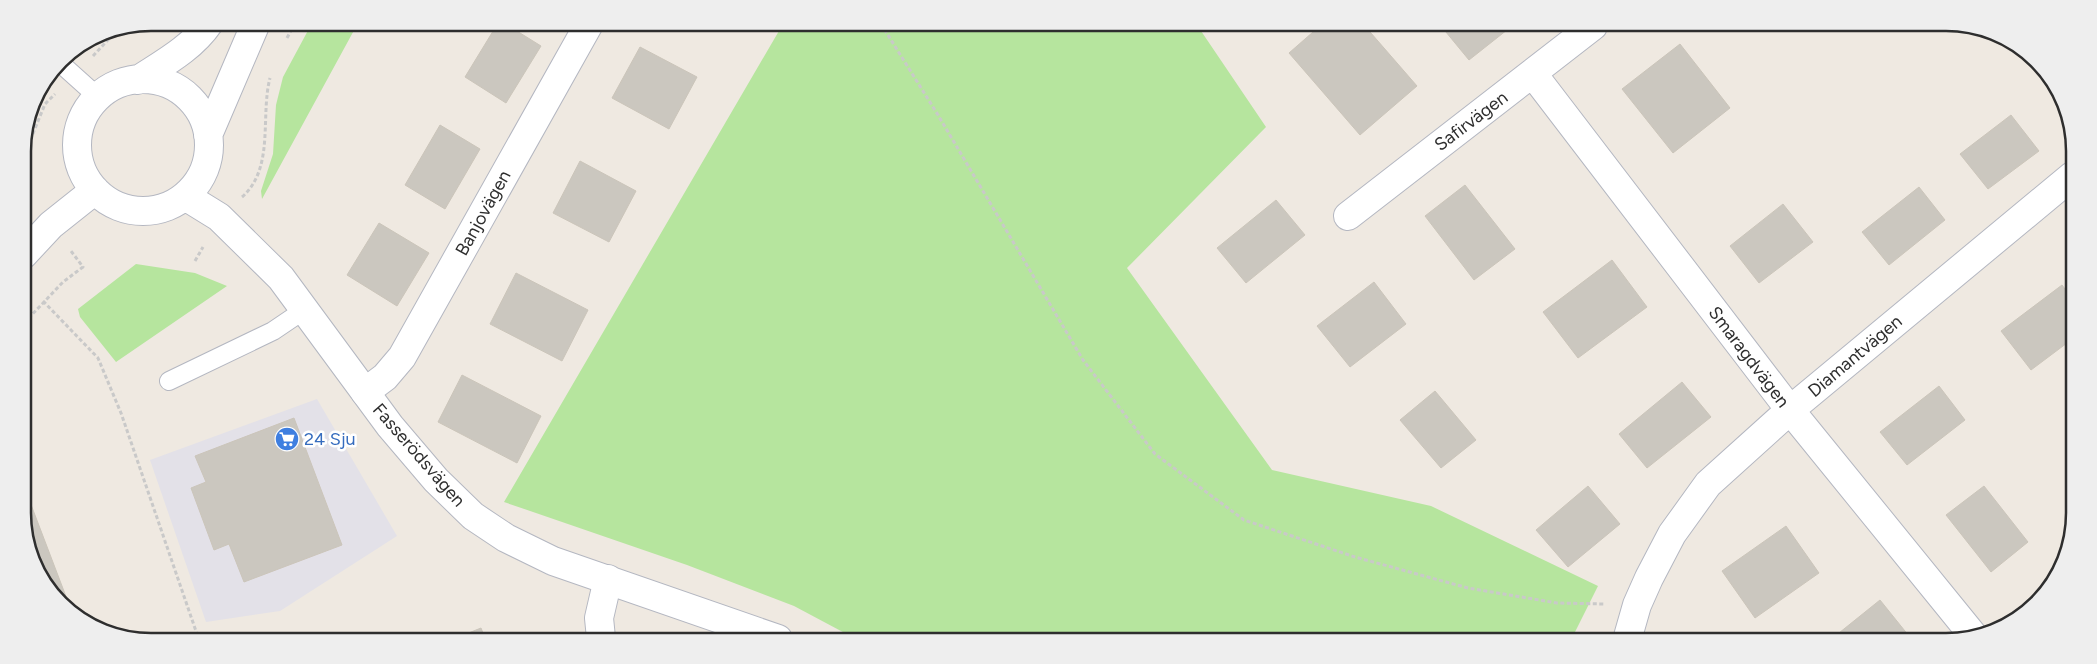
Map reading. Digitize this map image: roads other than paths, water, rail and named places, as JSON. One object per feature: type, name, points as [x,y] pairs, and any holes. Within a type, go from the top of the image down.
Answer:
[{"type":"street","name":"Safirvägen","points":[[1348,216],[1587,31]]},
{"type":"street","points":[[138,80],[176,56],[203,32]]},
{"type":"street","points":[[208,135],[197,108],[184,94],[167,84],[138,80],[121,83],[98,97],[86,112],[77,138],[80,166],[94,190],[116,206],[143,212],[161,209],[185,196],[198,181],[206,164],[208,135],[252,32]]},
{"type":"street","name":"Banjovägen","points":[[365,392],[385,377],[402,357],[585,32]]},
{"type":"street","name":"Smaragdvägen","points":[[1533,74],[1790,410],[1969,630]]},
{"type":"street","name":"Diamantvägen","points":[[1629,632],[1638,605],[1672,534],[1708,484],[1790,410],[2066,181]]},
{"type":"street","points":[[32,246],[51,225],[94,190]]},
{"type":"street","name":"Fasserödsvägen","points":[[185,196],[219,217],[280,278],[365,392],[436,480],[473,516],[506,538],[553,561],[763,633]]},
{"type":"street","points":[[601,633],[600,618],[608,579]]},
{"type":"lane","points":[[65,68],[98,97]]},
{"type":"lane","points":[[169,381],[274,331],[304,310]]},
{"type":"place","name":"24 Sju","points":[[287,439]]}]
